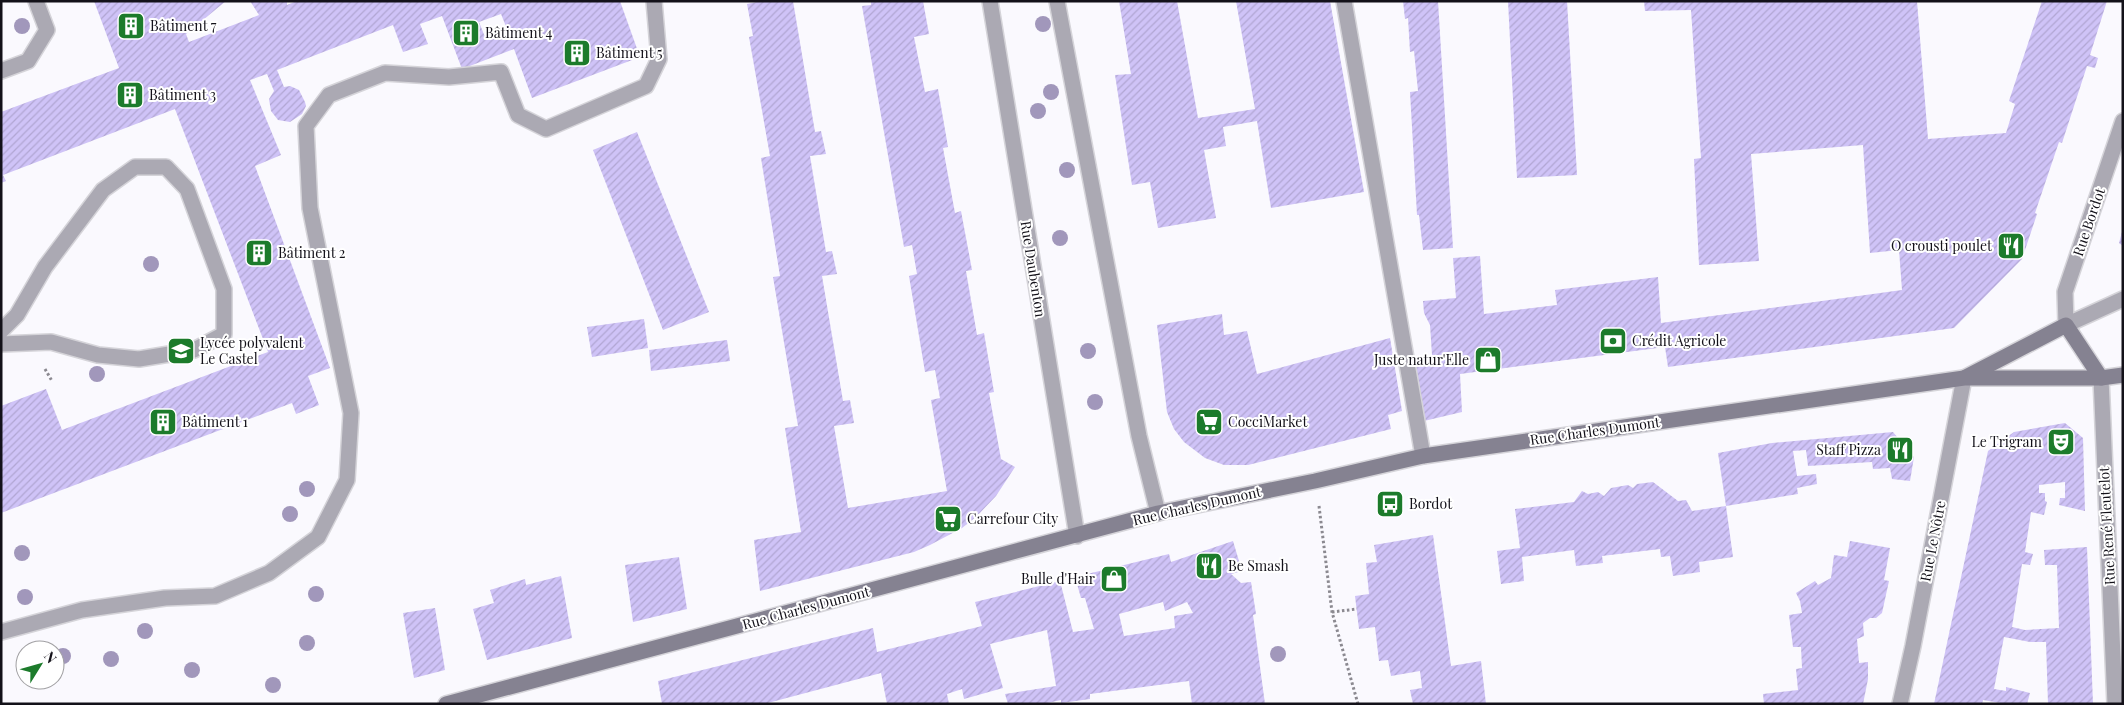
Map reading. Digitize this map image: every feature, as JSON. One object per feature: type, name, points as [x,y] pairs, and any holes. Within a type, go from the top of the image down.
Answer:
[{"type":"street","points":[[1,71],[28,60],[47,30],[36,1]]},
{"type":"street","points":[[1,632],[82,610],[165,598],[215,596],[269,573],[318,538],[347,480],[351,413],[310,208],[306,126],[329,95],[385,73],[449,78],[501,72],[518,115],[546,129],[646,86],[659,59],[654,1]]},
{"type":"street","name":"Rue Daubenton","points":[[990,1],[1077,536]]},
{"type":"street","points":[[1057,1],[1139,436],[1158,513]]},
{"type":"street","points":[[1344,1],[1423,456]]},
{"type":"street","name":"Rue Bordot","points":[[2066,325],[2065,292],[2123,121]]},
{"type":"street","points":[[1,331],[17,315],[45,267],[103,190],[135,167],[166,167],[187,189],[224,289],[224,334],[194,350],[139,359],[98,355],[51,342],[1,344]]},
{"type":"street","points":[[2100,378],[2066,325],[2123,299]]},
{"type":"street","name":"Rue Charles Dumont","points":[[1964,378],[2066,325]]},
{"type":"street","name":"Rue Charles Dumont","points":[[446,704],[1158,513],[1315,481],[1423,456],[1964,378],[2100,378],[2123,376]]},
{"type":"street","name":"Rue Le Nôtre","points":[[1900,704],[1964,378]]},
{"type":"street","name":"Rue René Fleutelot","points":[[2100,378],[2115,704]]},
{"type":"path","points":[[1315,481],[1332,612],[1358,704]]},
{"type":"path","points":[[1332,612],[1357,609]]},
{"type":"building","points":[[94,1],[226,1],[186,34],[189,42],[259,15],[250,1],[287,1],[287,5],[297,1],[620,1],[640,57],[532,98],[514,49],[462,69],[442,16],[420,24],[428,44],[403,52],[393,25],[277,70],[284,87],[290,86],[299,90],[306,106],[302,114],[290,122],[278,120],[271,111],[269,99],[274,91],[267,74],[250,80],[281,155],[255,166],[330,368],[308,376],[319,405],[296,414],[292,403],[1,513],[1,406],[46,389],[62,430],[268,352],[175,109],[3,175],[6,181],[1,183],[1,112],[119,68]],"holes":[[[501,14],[507,29],[485,37],[479,22]]]},
{"type":"building","points":[[762,1],[793,1],[815,132],[821,131],[826,154],[810,156],[826,252],[832,251],[837,274],[822,276],[843,401],[850,400],[854,423],[834,426],[848,508],[947,491],[931,400],[940,398],[935,370],[925,372],[909,276],[917,274],[912,245],[904,247],[862,6],[871,5],[871,1],[923,1],[929,34],[914,37],[925,92],[938,89],[948,147],[943,148],[955,213],[961,211],[972,270],[966,271],[977,335],[984,333],[994,392],[989,393],[1001,459],[1015,467],[996,496],[976,517],[962,528],[930,545],[914,552],[760,591],[754,540],[801,532],[785,428],[798,426],[773,277],[780,276],[761,158],[770,156],[749,37],[753,36],[747,4]]},
{"type":"building","points":[[1119,1],[1177,1],[1198,118],[1255,109],[1236,1],[1330,1],[1364,192],[1271,208],[1257,121],[1223,127],[1226,146],[1204,150],[1216,218],[1158,228],[1150,182],[1132,185],[1115,75],[1131,74]]},
{"type":"building","points":[[1403,1],[1438,1],[1453,248],[1423,250],[1419,215],[1417,215],[1410,92],[1418,91],[1414,51],[1410,52],[1408,18],[1405,19]]},
{"type":"building","points":[[1508,1],[1567,1],[1577,175],[1517,178]]},
{"type":"building","points":[[1644,1],[1917,1],[1928,139],[2006,133],[2015,104],[2009,101],[2042,1],[2107,1],[2090,55],[2098,58],[2095,68],[2087,66],[2062,143],[2059,142],[2035,213],[2037,214],[2022,259],[1954,328],[1668,367],[1665,347],[1460,374],[1462,412],[1424,421],[1413,358],[1432,355],[1430,325],[1424,313],[1423,301],[1456,298],[1453,258],[1480,256],[1484,314],[1557,305],[1555,290],[1658,277],[1661,323],[1902,290],[1899,250],[1870,253],[1863,145],[1751,154],[1759,261],[1699,265],[1694,159],[1701,158],[1691,10],[1645,11]]},
{"type":"building","points":[[637,132],[709,312],[663,330],[593,150]]},
{"type":"building","points":[[2123,232],[2123,246],[2119,243]]},
{"type":"building","points":[[1222,314],[1224,335],[1247,331],[1257,374],[1390,338],[1402,411],[1388,415],[1391,429],[1248,465],[1224,465],[1205,458],[1184,442],[1174,429],[1167,412],[1157,325]]},
{"type":"building","points":[[644,319],[648,348],[592,357],[587,327]]},
{"type":"building","points":[[727,340],[730,361],[651,371],[649,350]]},
{"type":"building","points":[[2065,423],[2083,438],[2085,511],[2059,505],[2060,498],[2065,498],[2065,482],[2039,485],[2039,493],[2045,493],[2045,501],[2047,502],[2044,515],[2031,512],[2025,552],[2033,554],[2030,565],[2022,564],[2012,627],[2025,630],[2059,628],[2057,565],[2045,565],[2044,550],[2087,547],[2093,704],[2048,704],[2046,642],[2030,642],[2004,637],[1994,689],[2006,691],[2006,687],[2030,693],[2027,704],[2006,704],[1983,700],[1982,704],[1934,704],[1988,451],[2014,432]]},
{"type":"building","points":[[1893,432],[1914,457],[1910,481],[1892,479],[1890,468],[1873,469],[1872,462],[1808,466],[1806,450],[1793,451],[1797,476],[1816,474],[1817,484],[1797,488],[1798,494],[1726,506],[1718,453],[1772,443]]},
{"type":"building","points":[[1653,482],[1678,501],[1686,500],[1692,511],[1726,506],[1733,557],[1699,562],[1700,572],[1673,576],[1670,556],[1661,557],[1660,549],[1602,556],[1603,563],[1576,566],[1574,550],[1522,557],[1524,581],[1501,584],[1497,551],[1520,548],[1515,509],[1574,502],[1582,491],[1588,494],[1598,492],[1604,496],[1611,488],[1628,485],[1633,488],[1637,484]]},
{"type":"building","points":[[1433,535],[1451,666],[1481,661],[1486,704],[1413,704],[1410,690],[1422,688],[1420,671],[1391,676],[1388,660],[1379,661],[1375,627],[1359,629],[1355,596],[1369,594],[1366,563],[1377,562],[1374,545]]},
{"type":"building","points":[[1233,541],[1242,571],[1231,574],[1241,583],[1251,582],[1256,614],[1253,615],[1265,704],[1192,704],[1189,681],[1090,694],[1090,699],[1061,703],[1061,700],[1043,704],[1008,704],[1005,694],[1056,686],[1047,630],[990,644],[1003,688],[964,699],[962,689],[947,694],[949,704],[887,704],[881,673],[764,704],[662,704],[658,681],[873,628],[877,652],[982,626],[975,602],[1060,581],[1073,632],[1094,629],[1085,598],[1081,598],[1075,577],[1169,554],[1171,562]],"holes":[[[1163,602],[1165,611],[1187,602],[1193,613],[1174,616],[1175,628],[1124,636],[1119,614]]]},
{"type":"building","points":[[1850,541],[1890,548],[1884,580],[1889,581],[1882,613],[1876,618],[1870,618],[1863,623],[1864,636],[1857,639],[1859,663],[1868,662],[1868,679],[1863,704],[1764,704],[1763,694],[1798,690],[1796,669],[1802,668],[1801,647],[1793,647],[1789,615],[1802,613],[1800,601],[1796,593],[1815,581],[1818,585],[1831,578],[1834,555],[1847,557]]},
{"type":"building","points":[[679,557],[687,609],[633,622],[625,565]]},
{"type":"building","points":[[561,576],[572,638],[487,660],[473,609],[494,603],[490,590],[525,579],[526,585]]},
{"type":"building","points":[[435,608],[445,670],[414,678],[403,613]]},
{"type":"place","name":"Bâtiment 7","points":[[131,26]]},
{"type":"place","name":"Bâtiment 4","points":[[466,33]]},
{"type":"place","name":"Bâtiment 5","points":[[577,53]]},
{"type":"place","name":"Bâtiment 3","points":[[130,95]]},
{"type":"place","name":"O crousti poulet","points":[[2011,246]]},
{"type":"place","name":"Bâtiment 2","points":[[259,253]]},
{"type":"place","name":"Crédit Agricole","points":[[1613,341]]},
{"type":"place","name":"Lycée polyvalent Le Castel","points":[[181,351]]},
{"type":"place","name":"Juste natur'Elle","points":[[1488,360]]},
{"type":"place","name":"Bâtiment 1","points":[[163,422]]},
{"type":"place","name":"CocciMarket","points":[[1209,422]]},
{"type":"place","name":"Le Trigram","points":[[2061,442]]},
{"type":"place","name":"Staff Pizza","points":[[1900,450]]},
{"type":"place","name":"Bordot","points":[[1390,504]]},
{"type":"place","name":"Carrefour City","points":[[948,519]]},
{"type":"place","name":"Be Smash","points":[[1209,566]]},
{"type":"place","name":"Bulle d'Hair","points":[[1114,579]]}]
